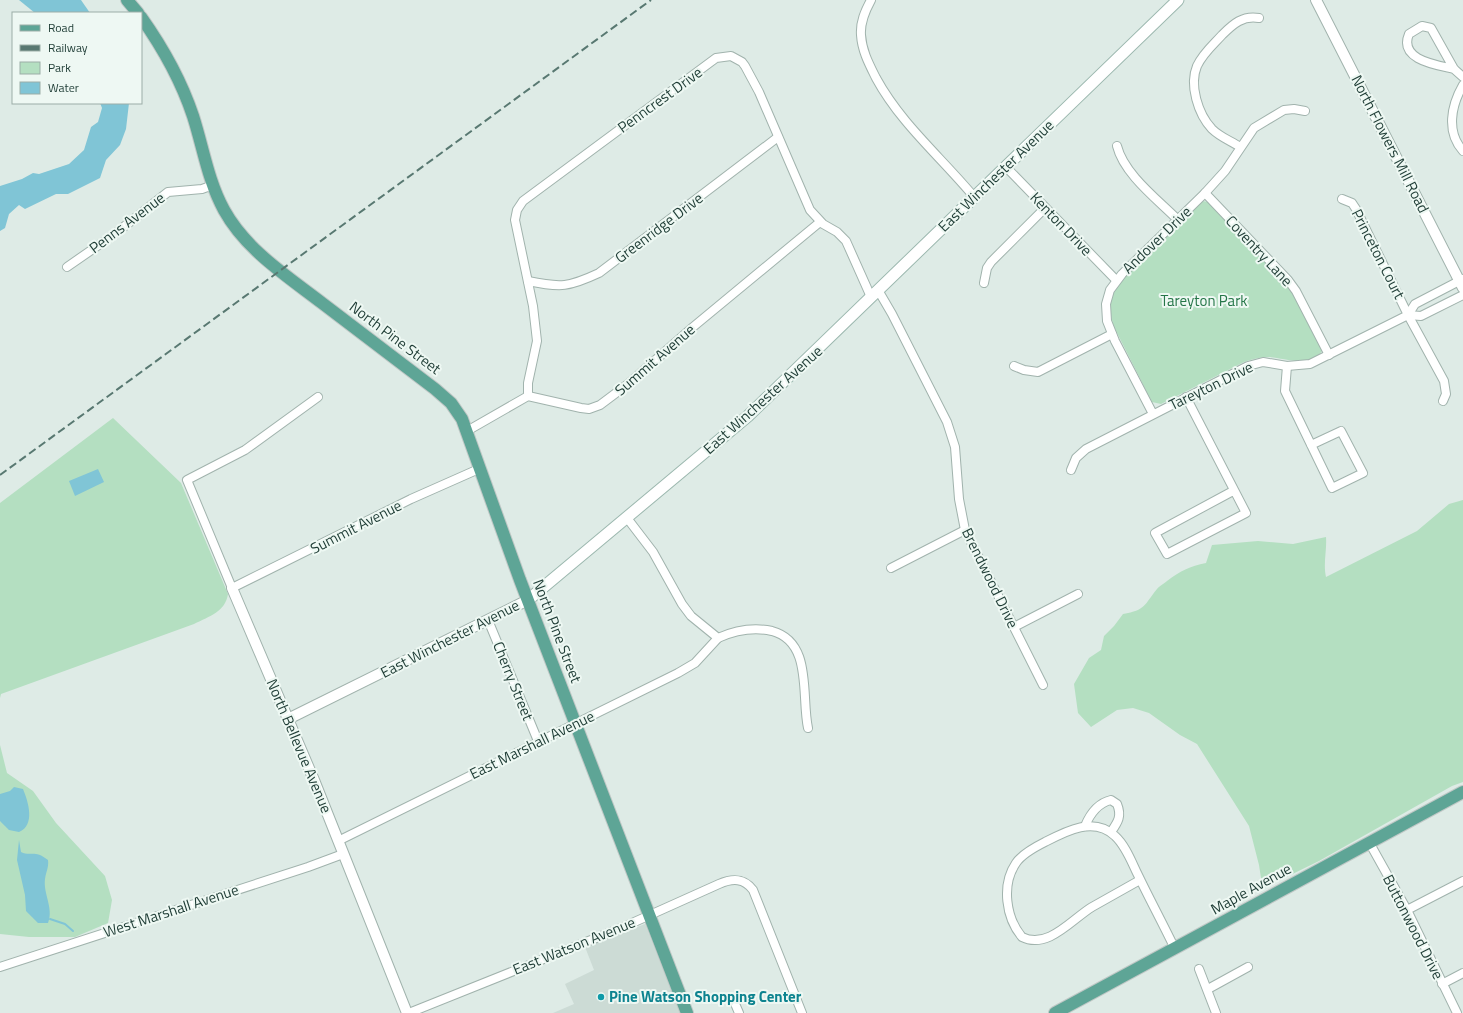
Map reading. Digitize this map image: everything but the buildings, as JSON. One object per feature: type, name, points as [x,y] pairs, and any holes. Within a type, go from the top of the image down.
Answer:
[{"type":"main road","points":[[128,0],[137,12]]},
{"type":"main road","name":"East Winchester Avenue","points":[[528,600],[748,416],[1178,0]]},
{"type":"main road","name":"North Pine Street","points":[[142,19],[175,72],[187,98],[213,185],[226,213],[258,253],[451,403],[460,415],[481,468],[528,600],[687,1013]]},
{"type":"main road","name":"Maple Avenue","points":[[1055,1013],[1463,792]]},
{"type":"street","points":[[871,0],[866,10],[861,28],[862,45],[868,64],[894,108],[975,198]]},
{"type":"street","name":"North Flowers Mill Road","points":[[1316,0],[1462,282]]},
{"type":"street","points":[[1240,147],[1218,134],[1208,123],[1195,94],[1194,78],[1202,56],[1227,30],[1243,18],[1259,18]]},
{"type":"street","points":[[1454,69],[1419,60],[1408,46],[1409,34],[1422,26],[1431,28],[1454,69],[1463,77]]},
{"type":"street","name":"Penncrest Drive","points":[[528,396],[528,383],[537,341],[534,312],[515,226],[515,214],[520,205],[716,58],[731,56],[746,66],[759,92],[810,210],[820,222],[837,232],[846,241],[875,294]]},
{"type":"street","points":[[1463,86],[1454,105],[1451,122],[1454,135],[1463,151]]},
{"type":"street","name":"Andover Drive","points":[[1153,414],[1112,334],[1106,315],[1106,304],[1110,290],[1116,280],[1205,193],[1225,171],[1254,128],[1278,113],[1294,109],[1305,111]]},
{"type":"street","name":"Greenridge Drive","points":[[528,281],[551,286],[567,286],[599,273],[778,137]]},
{"type":"street","points":[[1116,146],[1119,156],[1128,170],[1177,220]]},
{"type":"street","name":"Kenton Drive","points":[[1006,167],[1116,280]]},
{"type":"street","name":"Penns Avenue","points":[[67,267],[116,233],[168,192],[202,189],[213,185]]},
{"type":"street","name":"Coventry Lane","points":[[1205,193],[1288,280],[1329,355]]},
{"type":"street","name":"Princeton Court","points":[[1342,199],[1352,203],[1356,209],[1408,314],[1444,381],[1446,394],[1443,401]]},
{"type":"street","points":[[984,283],[987,268],[991,262],[1045,208]]},
{"type":"street","name":"Summit Avenue","points":[[528,396],[581,408],[589,409],[600,405],[628,384],[693,327],[820,222]]},
{"type":"street","name":"Tareyton Drive","points":[[1071,470],[1076,458],[1086,450],[1186,397],[1256,363],[1269,363],[1287,366],[1310,364],[1408,314],[1415,304],[1462,282]]},
{"type":"street","name":"Brendwood Drive","points":[[875,294],[892,314],[947,422],[955,447],[959,499],[965,530],[1043,686]]},
{"type":"street","name":"Tareyton Drive","points":[[1408,314],[1421,316],[1463,295]]},
{"type":"street","points":[[1014,366],[1024,370],[1038,372],[1112,334]]},
{"type":"street","points":[[1287,366],[1285,391],[1311,445],[1332,488],[1363,473],[1341,431],[1311,445]]},
{"type":"street","points":[[467,431],[528,396]]},
{"type":"street","name":"North Bellevue Avenue","points":[[318,397],[245,450],[187,480],[288,719],[408,1013]]},
{"type":"street","points":[[1186,397],[1233,491],[1246,513],[1167,554],[1156,533],[1233,491]]},
{"type":"street","name":"Summit Avenue","points":[[232,588],[410,499],[481,468]]},
{"type":"street","points":[[627,518],[653,552],[682,604],[691,616],[718,638],[740,630],[758,629],[780,634],[791,641],[800,657],[805,714],[808,728]]},
{"type":"street","points":[[891,568],[965,530]]},
{"type":"street","points":[[1014,627],[1078,594]]},
{"type":"street","name":"East Winchester Avenue","points":[[288,719],[528,600]]},
{"type":"street","name":"Cherry Street","points":[[488,620],[538,741]]},
{"type":"street","name":"East Marshall Avenue","points":[[338,841],[695,663],[718,638]]},
{"type":"street","points":[[1085,826],[1094,810],[1104,802],[1111,800],[1116,804],[1120,817],[1119,822],[1111,832]]},
{"type":"street","points":[[1140,880],[1090,908],[1059,932],[1035,940],[1022,937],[1015,925],[1008,903],[1007,887],[1017,861],[1038,846],[1063,832],[1085,826],[1111,832],[1120,841],[1175,948]]},
{"type":"street","name":"Buttonwood Drive","points":[[1369,842],[1407,910],[1457,1013]]},
{"type":"street","name":"West Marshall Avenue","points":[[0,967],[308,867],[343,854]]},
{"type":"street","name":"East Watson Avenue","points":[[408,1013],[650,916],[726,880],[739,879],[746,882],[753,890],[802,1013]]},
{"type":"street","points":[[1407,910],[1463,882]]},
{"type":"street","points":[[1208,989],[1248,967]]},
{"type":"street","points":[[1199,969],[1216,1013]]},
{"type":"street","points":[[1442,984],[1463,972]]},
{"type":"shaded area","points":[[645,924],[680,1013],[553,1013],[574,1004],[565,984],[594,970],[585,947]]},
{"type":"green space","name":"Tareyton Park","points":[[1202,201],[1209,202],[1284,280],[1297,299],[1322,351],[1310,360],[1304,361],[1269,357],[1250,360],[1161,404],[1152,402],[1114,327],[1111,314],[1112,297],[1120,281]]},
{"type":"green space","points":[[113,418],[181,483],[228,594],[224,605],[216,613],[194,624],[1,694],[0,698],[0,503]]},
{"type":"green space","points":[[1463,500],[1463,782],[1452,786],[1319,861],[1260,890],[1261,878],[1259,865],[1249,826],[1197,744],[1180,735],[1149,713],[1133,708],[1117,710],[1091,727],[1078,713],[1074,684],[1089,658],[1101,650],[1104,636],[1123,614],[1136,611],[1144,606],[1158,588],[1172,577],[1190,567],[1206,563],[1212,545],[1258,541],[1293,544],[1326,537],[1326,577],[1417,531],[1449,504]]},
{"type":"green space","points":[[0,745],[7,773],[33,791],[56,823],[105,876],[112,900],[108,923],[75,937],[29,937],[0,934]]},
{"type":"water","points":[[19,0],[81,0],[89,12],[34,12]]},
{"type":"water","points":[[100,104],[129,104],[126,129],[120,145],[106,160],[100,178],[68,194],[56,194],[25,209],[19,205],[9,214],[5,228],[0,231],[0,186],[22,179],[33,173],[39,174],[69,164],[84,150],[91,127],[98,122],[102,108]]},
{"type":"water","points":[[98,469],[104,482],[75,496],[69,481]]},
{"type":"water","points":[[14,787],[23,789],[29,812],[28,824],[19,832],[9,830],[0,821],[0,794],[10,791]]},
{"type":"water","points":[[19,840],[21,852],[36,854],[48,860],[45,890],[50,912],[48,923],[38,923],[26,911],[25,895],[17,860]]},
{"type":"waterway","points":[[50,919],[65,924],[73,931]]},
{"type":"railway","points":[[0,475],[651,0]]},
{"type":"place","name":"Pine Watson Shopping Center","points":[[601,997]]}]
